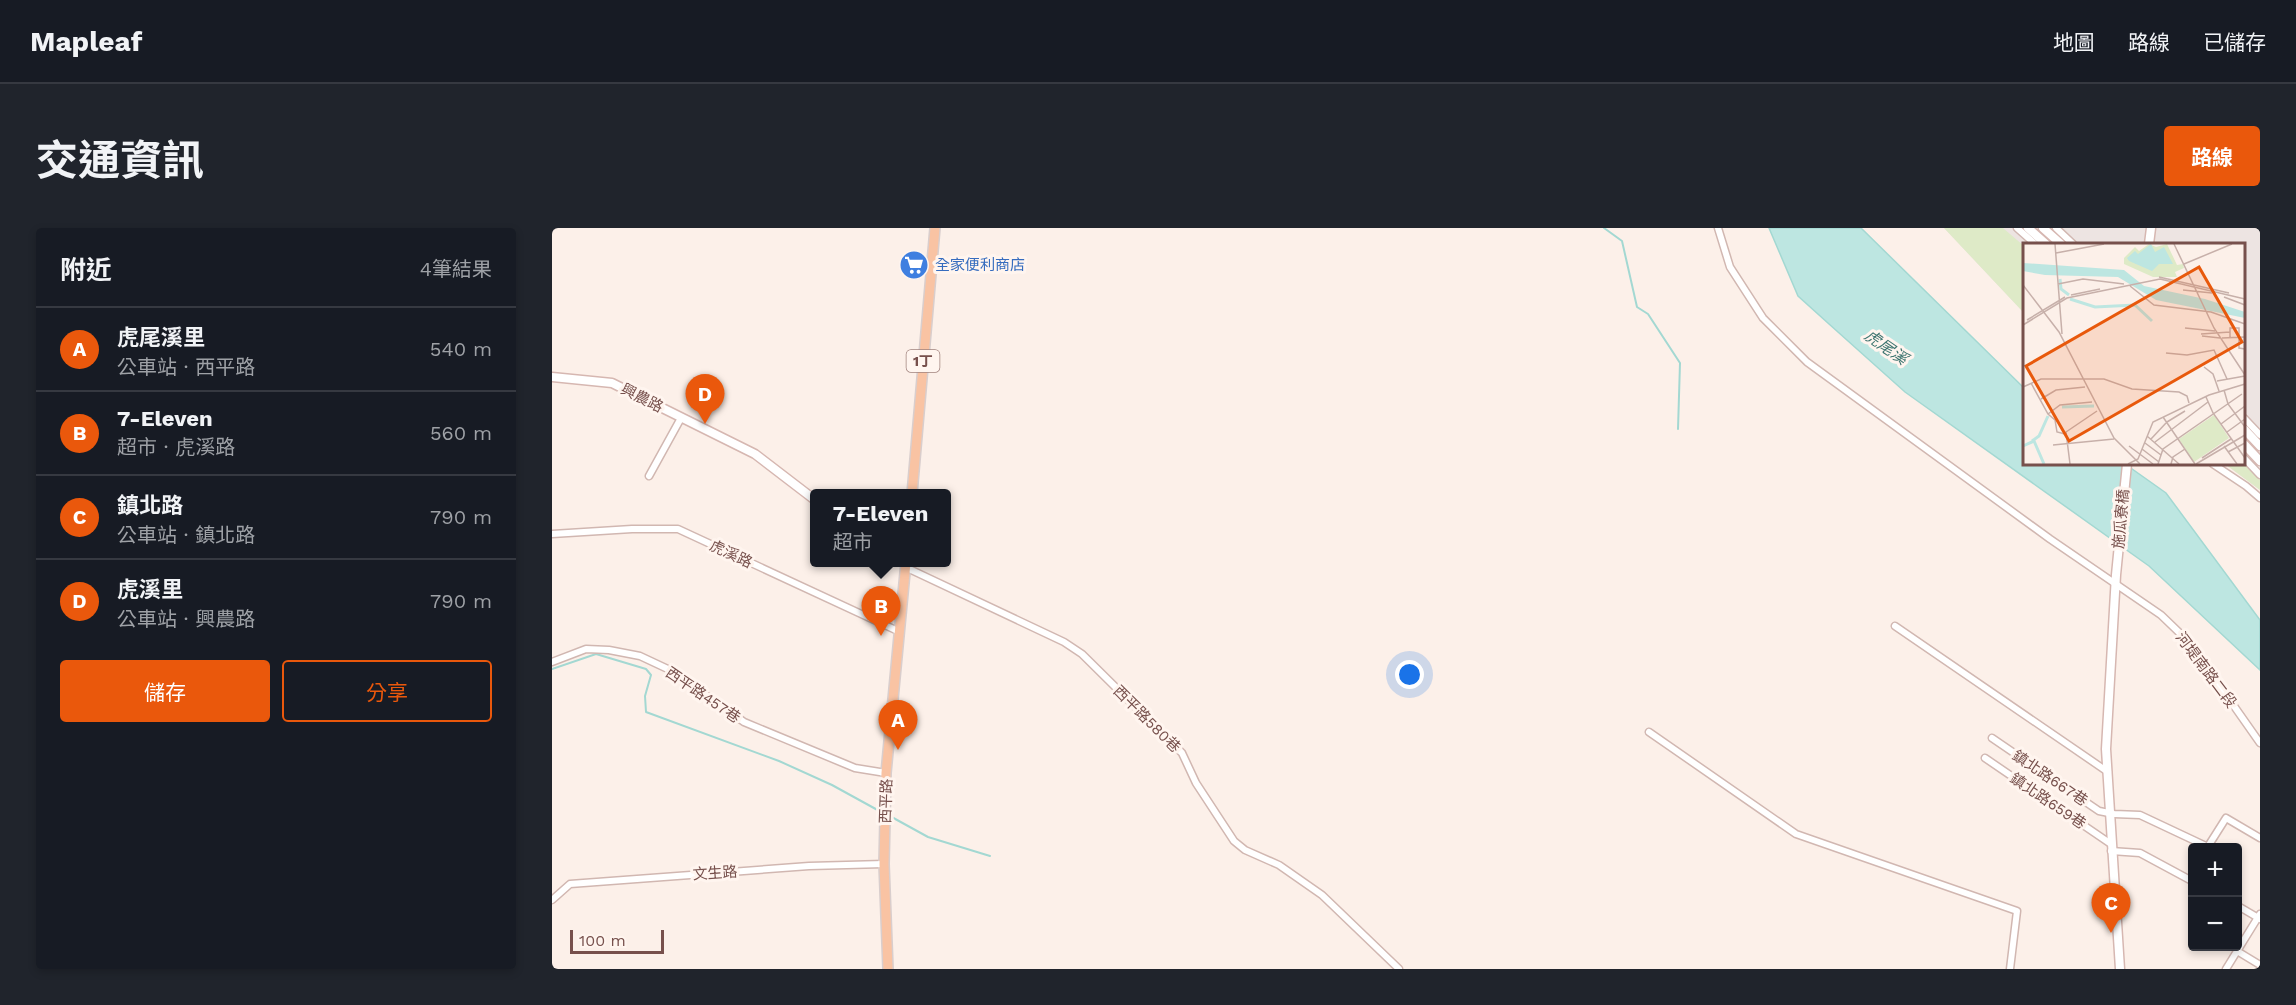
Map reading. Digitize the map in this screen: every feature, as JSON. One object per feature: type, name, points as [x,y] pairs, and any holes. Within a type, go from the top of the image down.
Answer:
[{"type":"main road","name":"1丁","points":[[912,489],[935,228]]},
{"type":"main road","points":[[2028,228],[2045,243]]},
{"type":"main road","points":[[2043,228],[2060,243]]},
{"type":"main road","points":[[2149,243],[2151,228]]},
{"type":"main road","name":"興農路","points":[[552,377],[612,383],[755,454],[810,496]]},
{"type":"main road","points":[[2245,430],[2260,446]]},
{"type":"main road","points":[[2245,445],[2260,461]]},
{"type":"main road","name":"施瓜寮橋","points":[[2120,969],[2106,749],[2116,579],[2127,465]]},
{"type":"main road","name":"西平路","points":[[888,969],[884,864],[886,773],[904,567]]},
{"type":"street","name":"河堤南路二段","points":[[1718,228],[1730,267],[1763,318],[1807,362],[2050,539],[2116,579],[2161,615],[2189,642],[2260,742]]},
{"type":"street","points":[[2016,228],[2034,243]]},
{"type":"street","points":[[2056,228],[2072,243]]},
{"type":"street","points":[[649,476],[681,418]]},
{"type":"street","points":[[2245,419],[2260,435]]},
{"type":"street","points":[[2245,459],[2260,475]]},
{"type":"street","points":[[2214,465],[2260,498]]},
{"type":"street","name":"虎溪路","points":[[552,534],[632,528],[678,530],[900,632]]},
{"type":"street","name":"西平路580巷","points":[[910,567],[1064,642],[1082,654],[1182,753],[1196,783],[1234,841],[1245,850],[1279,865],[1322,895],[1399,969]]},
{"type":"street","points":[[1895,626],[2108,772]]},
{"type":"street","name":"西平路457巷","points":[[552,662],[586,649],[609,650],[640,656],[672,671],[744,722],[855,768],[886,773]]},
{"type":"street","points":[[1649,732],[1796,834],[2017,911],[2010,969]]},
{"type":"street","name":"鎮北路667巷","points":[[1992,738],[2099,812],[2109,814]]},
{"type":"street","name":"鎮北路659巷","points":[[1985,758],[2111,848]]},
{"type":"street","points":[[2109,814],[2140,815],[2199,843]]},
{"type":"street","points":[[2210,843],[2226,818],[2260,838]]},
{"type":"street","points":[[2111,848],[2140,853],[2188,876]]},
{"type":"street","name":"文生路","points":[[552,900],[570,884],[809,866],[884,864]]},
{"type":"street","points":[[2242,908],[2259,917],[2242,943]]},
{"type":"street","points":[[2226,969],[2237,951],[2260,965]]},
{"type":"shaded area","points":[[1944,228],[2260,228],[2260,490],[2226,465],[2245,465],[2245,243],[2023,243],[2023,312]]},
{"type":"green space","points":[[1944,228],[2003,228],[2023,245],[2023,312]]},
{"type":"green space","points":[[2245,464],[2260,480],[2260,490],[2226,465]]},
{"type":"water","name":"虎尾溪","points":[[1769,228],[1861,228],[2023,387],[2023,465],[2126,465],[2166,493],[2260,620],[2260,670],[2149,566],[1905,392],[1798,296]]},
{"type":"waterway","points":[[1604,228],[1622,241],[1637,307],[1648,314],[1680,363],[1678,429]]},
{"type":"waterway","points":[[552,669],[596,654],[646,669],[651,675],[645,696],[646,712],[779,761],[832,785],[883,813]]},
{"type":"waterway","points":[[888,815],[928,837],[990,856]]},
{"type":"place","name":"全家便利商店","points":[[914,265]]},
{"type":"place","name":"虎溪里","points":[[705,424]]},
{"type":"place","name":"7-Eleven","points":[[881,636]]},
{"type":"place","name":"虎尾溪里","points":[[898,750]]},
{"type":"place","name":"鎮北路","points":[[2111,933]]}]
